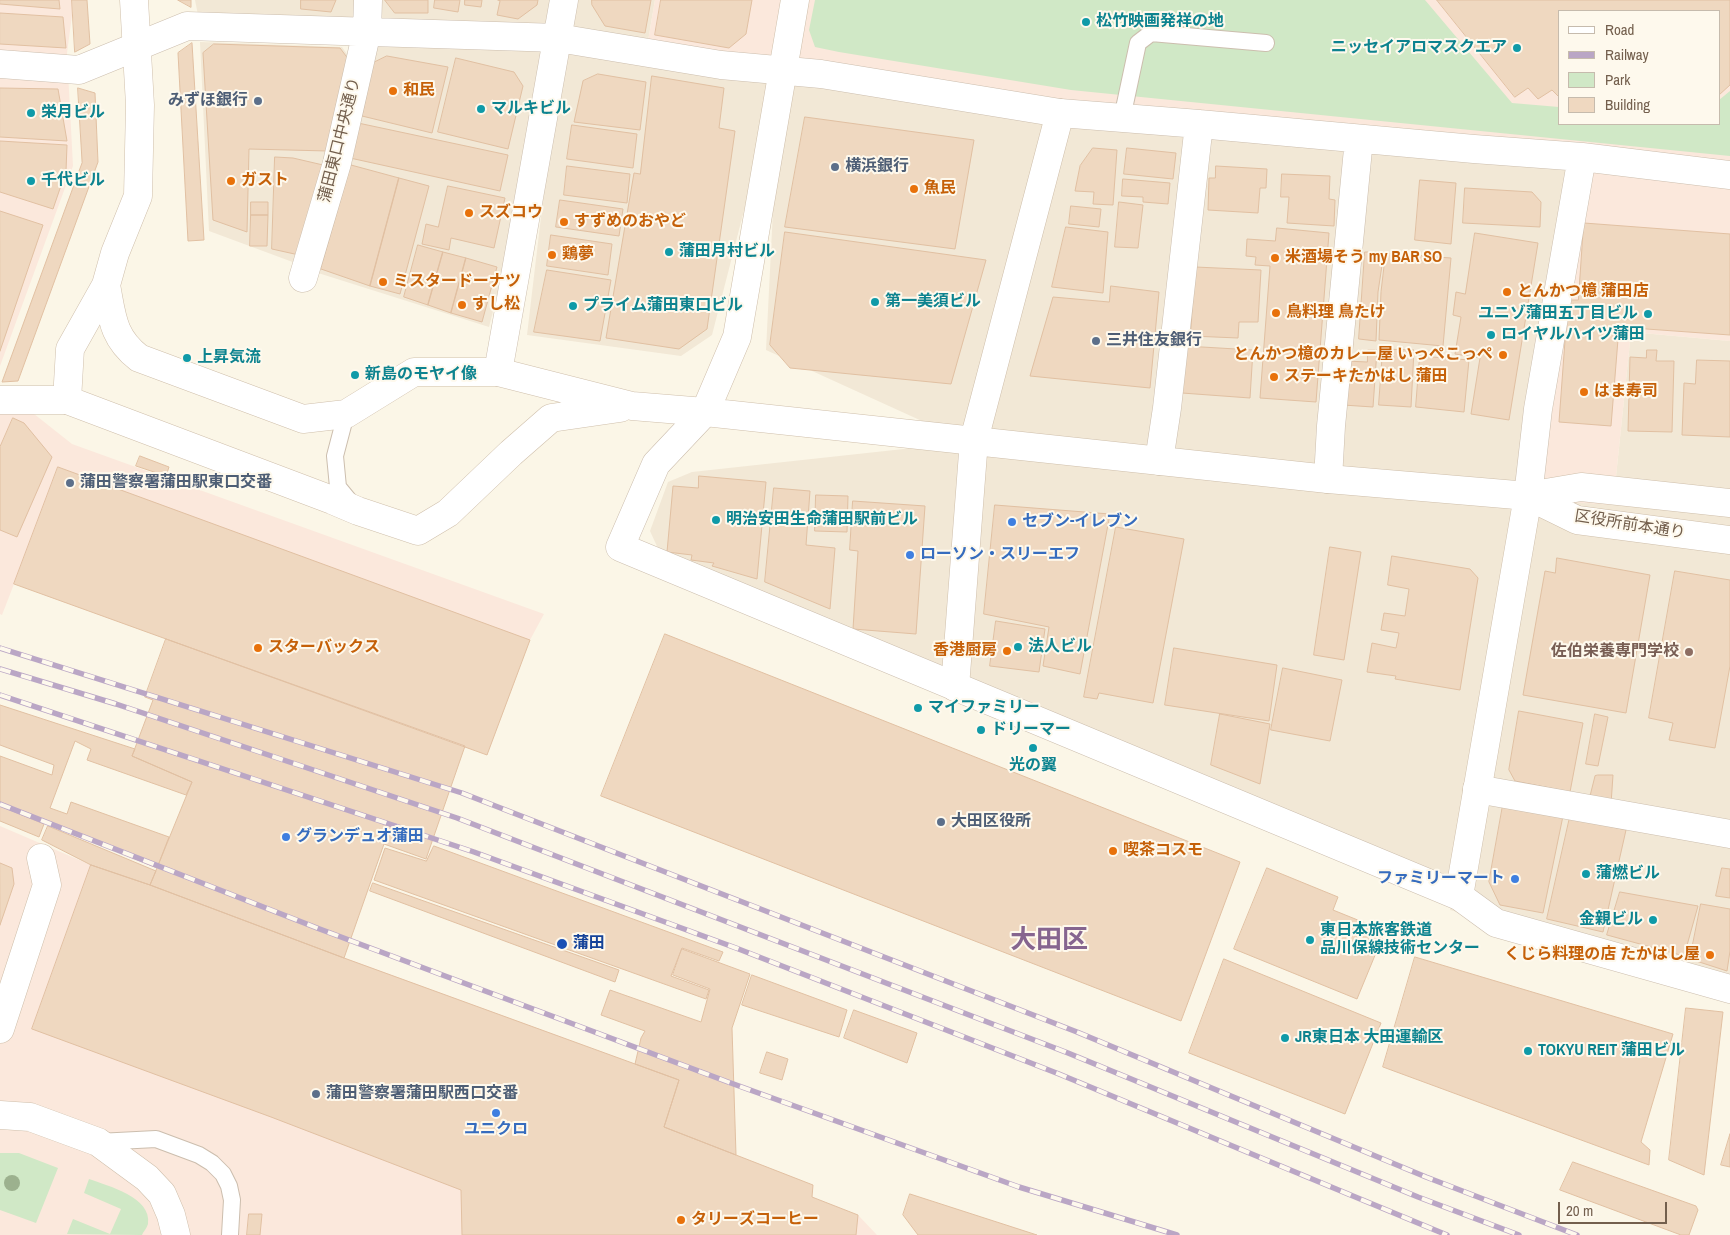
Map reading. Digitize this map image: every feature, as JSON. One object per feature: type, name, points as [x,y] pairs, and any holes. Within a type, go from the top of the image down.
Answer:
[{"type":"street","points":[[67,400],[70,349],[106,284],[115,253],[138,196],[140,183],[140,105],[134,0]]},
{"type":"street","name":"蒲田東口中央通り","points":[[303,278],[336,163],[367,31],[368,0]]},
{"type":"street","points":[[498,372],[564,0]]},
{"type":"street","points":[[795,0],[737,337],[706,412],[656,464],[620,547],[1459,896],[1496,923],[1730,990]]},
{"type":"street","points":[[0,64],[79,70],[187,26],[558,38],[721,64],[821,74],[1060,113],[1582,157],[1730,175]]},
{"type":"street","points":[[955,687],[974,440],[1060,113]]},
{"type":"street","points":[[1159,461],[1200,124]]},
{"type":"street","points":[[1328,479],[1332,416],[1359,139]]},
{"type":"street","points":[[1459,896],[1528,496],[1538,409],[1582,157]]},
{"type":"street","points":[[106,284],[114,329],[128,349],[139,358],[302,419],[346,414],[414,372],[498,372],[632,406],[974,440],[1328,479],[1528,496]]},
{"type":"street","points":[[0,400],[67,400],[358,511],[418,531],[448,513],[511,452],[551,418],[632,406]]},
{"type":"street","name":"区役所前本通り","points":[[1528,496],[1581,487],[1730,503]]},
{"type":"street","name":"区役所前本通り","points":[[1528,496],[1577,520],[1730,540]]},
{"type":"street","points":[[1478,789],[1730,834]]},
{"type":"street","points":[[0,1029],[7,985],[47,885],[41,858]]},
{"type":"street","points":[[0,1115],[30,1117],[98,1142],[147,1178],[162,1194],[171,1215],[176,1235]]},
{"type":"lane","points":[[1122,118],[1138,43],[1151,33],[1266,43]]},
{"type":"lane","points":[[346,414],[335,456],[338,487],[358,511]]},
{"type":"lane","points":[[98,1142],[156,1139],[199,1155],[212,1163],[222,1174],[229,1186],[232,1200],[230,1235]]},
{"type":"shaded area","points":[[0,0],[74,0],[67,53],[73,166],[0,366]]},
{"type":"shaded area","points":[[195,0],[655,0],[647,47],[1573,167],[1613,505],[1631,332],[1730,341],[1730,987],[1450,910],[1455,884],[661,555],[650,531],[668,482],[692,472],[968,442],[766,350],[780,70],[712,335],[681,356],[527,335],[562,40],[489,327],[315,272],[365,29],[198,15]]},
{"type":"shaded area","points":[[655,0],[1730,0],[1730,341],[1631,332],[1613,505],[1521,499],[1573,168],[647,47]]},
{"type":"shaded area","points":[[200,42],[342,47],[352,61],[298,264],[209,231]]},
{"type":"shaded area","points":[[0,387],[72,444],[544,614],[530,640],[487,755],[14,584],[2,615],[0,614]]},
{"type":"shaded area","points":[[0,826],[91,865],[635,1064],[664,1127],[813,1185],[812,1197],[858,1215],[877,1235],[0,1235]]},
{"type":"green space","points":[[815,0],[1425,0],[1512,103],[1558,107],[1558,125],[1720,125],[1720,99],[1730,91],[1730,156],[1071,90],[815,47],[809,30]]},
{"type":"green space","points":[[0,1153],[19,1153],[58,1168],[36,1223],[0,1210]]},
{"type":"green space","points":[[89,1179],[127,1194],[143,1207],[147,1215],[148,1224],[142,1235],[67,1234],[73,1219],[110,1234],[121,1209],[84,1193]]},
{"type":"building","points":[[0,0],[59,0],[60,9],[0,4]]},
{"type":"building","points":[[72,0],[87,0],[90,44],[75,52]]},
{"type":"building","points":[[178,0],[191,0],[191,7]]},
{"type":"building","points":[[301,0],[336,0],[331,12],[301,9]]},
{"type":"building","points":[[385,0],[428,0],[428,13],[395,13]]},
{"type":"building","points":[[435,0],[460,0],[458,12],[434,8]]},
{"type":"building","points":[[465,0],[482,0],[481,7],[465,5]]},
{"type":"building","points":[[498,0],[538,0],[537,5],[518,19],[497,15],[500,1]]},
{"type":"building","points":[[592,0],[651,0],[645,33],[605,26],[592,5]]},
{"type":"building","points":[[661,0],[752,0],[746,34],[729,48],[655,35]]},
{"type":"building","name":"ニッセイアロマスクエア","points":[[1437,0],[1730,0],[1730,85],[1720,94],[1720,10],[1558,10],[1558,96],[1552,90],[1538,99],[1528,88],[1515,97]]},
{"type":"building","points":[[0,13],[63,17],[66,48],[0,44]]},
{"type":"building","points":[[192,43],[204,240],[188,241],[178,53]]},
{"type":"building","points":[[214,44],[340,48],[349,60],[328,151],[249,149],[247,232],[213,220],[203,53]]},
{"type":"building","points":[[387,56],[448,67],[432,133],[362,116],[373,63]]},
{"type":"building","name":"マルキビル","points":[[456,58],[514,72],[523,86],[508,149],[438,132]]},
{"type":"building","points":[[598,74],[646,82],[640,130],[574,122],[583,81]]},
{"type":"building","name":"蒲田月村ビル","points":[[652,76],[724,88],[719,128],[735,131],[707,329],[679,349],[606,338],[634,173],[640,174]]},
{"type":"building","name":"栄月ビル","points":[[0,88],[58,89],[67,141],[0,137]]},
{"type":"building","points":[[78,88],[95,93],[98,162],[18,381],[2,382],[82,163]]},
{"type":"building","points":[[805,117],[974,140],[955,249],[785,227]]},
{"type":"building","points":[[358,123],[508,155],[500,191],[350,158]]},
{"type":"building","points":[[572,125],[637,134],[633,168],[567,159]]},
{"type":"building","name":"千代ビル","points":[[0,141],[67,145],[66,171],[53,209],[0,192]]},
{"type":"building","points":[[1093,148],[1117,150],[1113,205],[1093,204],[1094,192],[1075,191],[1080,166]]},
{"type":"building","points":[[1127,148],[1176,153],[1173,179],[1124,174]]},
{"type":"building","points":[[275,157],[293,158],[323,165],[299,255],[272,249]]},
{"type":"building","points":[[351,165],[399,178],[370,286],[321,269]]},
{"type":"building","points":[[567,166],[630,174],[627,203],[564,195]]},
{"type":"building","points":[[1216,166],[1267,169],[1266,188],[1260,188],[1258,213],[1208,210],[1209,178],[1215,178]]},
{"type":"building","points":[[1282,174],[1330,176],[1329,199],[1335,200],[1334,226],[1287,223],[1289,197],[1281,197]]},
{"type":"building","points":[[399,178],[429,186],[400,294],[370,286]]},
{"type":"building","points":[[1123,179],[1170,183],[1168,204],[1143,202],[1143,197],[1122,196]]},
{"type":"building","points":[[1420,180],[1456,183],[1451,244],[1415,240]]},
{"type":"building","points":[[448,186],[505,198],[494,248],[451,238],[449,250],[422,244],[426,224],[438,227]]},
{"type":"building","points":[[1465,188],[1532,192],[1541,202],[1540,227],[1463,223]]},
{"type":"building","points":[[560,200],[623,209],[619,236],[556,227]]},
{"type":"building","points":[[251,202],[268,202],[268,215],[251,215]]},
{"type":"building","points":[[1119,202],[1143,205],[1138,248],[1115,247]]},
{"type":"building","points":[[1071,206],[1101,209],[1099,227],[1069,224]]},
{"type":"building","points":[[0,211],[43,225],[0,351]]},
{"type":"building","points":[[251,215],[268,215],[267,246],[250,246]]},
{"type":"building","name":"ユニゾ蒲田五丁目ビル","points":[[1584,223],[1730,234],[1730,335],[1619,327],[1611,426],[1559,422],[1568,300],[1578,300]]},
{"type":"building","points":[[1066,227],[1108,232],[1103,293],[1052,287]]},
{"type":"building","points":[[1277,228],[1329,233],[1316,402],[1260,398],[1270,266],[1255,265],[1256,257],[1246,256],[1247,239],[1275,241]]},
{"type":"building","name":"第一美須ビル","points":[[785,232],[986,260],[951,384],[790,368],[770,345]]},
{"type":"building","name":"ロイヤルハイツ蒲田","points":[[1475,233],[1538,243],[1509,420],[1471,414],[1480,358],[1455,354],[1461,317],[1453,315],[1456,292],[1465,294]]},
{"type":"building","points":[[551,235],[612,244],[608,275],[547,266]]},
{"type":"building","points":[[418,245],[443,252],[428,305],[404,297]]},
{"type":"building","points":[[443,252],[466,258],[451,313],[428,305]]},
{"type":"building","points":[[1365,252],[1384,252],[1378,292],[1376,341],[1359,339]]},
{"type":"building","points":[[1386,253],[1451,258],[1443,346],[1379,340],[1381,292]]},
{"type":"building","points":[[466,258],[497,267],[482,322],[451,313]]},
{"type":"building","points":[[1195,267],[1261,270],[1258,322],[1239,322],[1238,338],[1191,336]]},
{"type":"building","name":"プライム蒲田東口ビル","points":[[547,270],[611,280],[600,341],[534,332]]},
{"type":"building","points":[[1111,286],[1159,292],[1150,388],[1030,376],[1053,297],[1109,302]]},
{"type":"building","points":[[1185,346],[1253,350],[1250,398],[1182,393]]},
{"type":"building","points":[[1383,349],[1414,350],[1411,407],[1379,405]]},
{"type":"building","points":[[1368,350],[1377,350],[1373,407],[1343,405],[1346,361],[1367,362]]},
{"type":"building","points":[[1647,350],[1657,350],[1656,361],[1674,361],[1672,432],[1628,431],[1630,357],[1646,358]]},
{"type":"building","points":[[1420,356],[1469,360],[1464,412],[1416,407]]},
{"type":"building","points":[[1697,360],[1730,361],[1730,437],[1682,435],[1684,383],[1695,384]]},
{"type":"building","points":[[13,418],[24,423],[52,457],[17,537],[0,530],[0,447]]},
{"type":"building","points":[[140,456],[169,467],[166,476],[136,466]]},
{"type":"building","points":[[58,467],[530,640],[487,755],[14,584]]},
{"type":"building","name":"明治安田生命蒲田駅前ビル","points":[[699,476],[766,482],[757,579],[712,566],[714,563],[691,560],[692,555],[667,552],[673,486],[698,488]]},
{"type":"building","points":[[774,488],[810,491],[806,545],[835,548],[830,609],[765,582]]},
{"type":"building","points":[[816,495],[848,496],[847,532],[815,531]]},
{"type":"building","points":[[853,501],[925,506],[916,634],[853,629],[858,551],[850,550]]},
{"type":"building","points":[[995,505],[1110,514],[1080,674],[1043,666],[1049,627],[984,614]]},
{"type":"building","points":[[1116,527],[1184,539],[1153,703],[1099,693],[1097,699],[1084,697]]},
{"type":"building","points":[[1330,547],[1361,552],[1344,660],[1314,655]]},
{"type":"building","points":[[1392,556],[1470,569],[1478,578],[1460,690],[1395,679],[1396,676],[1367,672],[1372,643],[1396,648],[1399,633],[1381,630],[1384,613],[1405,616],[1409,589],[1388,585]]},
{"type":"building","points":[[1557,558],[1650,575],[1626,713],[1523,695],[1545,571],[1555,573]]},
{"type":"building","points":[[1675,571],[1730,580],[1730,666],[1715,748],[1669,740],[1673,723],[1649,718]]},
{"type":"building","name":"法人ビル","points":[[996,621],[1045,629],[1039,672],[990,666]]},
{"type":"building","name":"大田区役所","points":[[665,634],[1240,862],[1181,1021],[601,796]]},
{"type":"building","points":[[166,639],[465,746],[426,859],[384,844],[344,958],[150,885],[192,782],[132,756],[153,700],[145,697]]},
{"type":"building","points":[[1174,648],[1277,665],[1269,721],[1165,705]]},
{"type":"building","points":[[1283,668],[1342,680],[1330,741],[1271,730]]},
{"type":"building","points":[[0,705],[135,749],[132,756],[192,782],[186,795],[87,760],[91,749],[75,741],[50,808],[67,814],[71,802],[169,837],[157,868],[0,803],[0,756],[52,775],[54,765],[0,745]]},
{"type":"building","points":[[1519,711],[1583,723],[1570,792],[1515,781],[1509,770]]},
{"type":"building","points":[[1220,714],[1270,724],[1260,784],[1211,765]]},
{"type":"building","points":[[1595,714],[1608,717],[1598,766],[1586,764]]},
{"type":"building","points":[[1613,775],[1611,804],[1589,800],[1595,776]]},
{"type":"building","points":[[1503,805],[1563,816],[1543,913],[1500,905],[1489,882]]},
{"type":"building","points":[[0,806],[44,824],[39,837],[0,821]]},
{"type":"building","name":"蒲燃ビル","points":[[1570,817],[1626,830],[1603,932],[1547,919]]},
{"type":"building","points":[[48,826],[156,871],[150,885],[91,865],[42,840]]},
{"type":"building","points":[[434,846],[723,952],[719,961],[682,948],[671,976],[709,990],[706,999],[374,880],[385,848],[426,861]]},
{"type":"building","points":[[0,863],[12,868],[14,884],[0,925]]},
{"type":"building","points":[[91,865],[679,1080],[664,1127],[813,1185],[812,1197],[858,1215],[856,1235],[462,1235],[461,1190],[271,1117],[32,1029]]},
{"type":"building","name":"東日本旅客鉄道 品川保線技術センター","points":[[1267,868],[1338,897],[1333,910],[1385,931],[1357,999],[1234,949]]},
{"type":"building","points":[[1722,868],[1730,869],[1730,898],[1716,896]]},
{"type":"building","points":[[373,883],[619,970],[615,982],[370,891]]},
{"type":"building","name":"金親ビル","points":[[1620,892],[1698,906],[1684,956],[1607,935]]},
{"type":"building","points":[[1701,904],[1730,909],[1730,951],[1727,971],[1690,959]]},
{"type":"building","points":[[682,949],[750,974],[732,1028],[736,1155],[664,1127],[679,1080],[635,1064],[641,1038],[645,1031],[601,1015],[610,990],[701,1022],[710,989],[673,975]]},
{"type":"building","name":"TOKYU REIT 蒲田ビル","points":[[1415,957],[1673,1034],[1641,1142],[1650,1150],[1649,1165],[1383,1067]]},
{"type":"building","name":"JR東日本 大田運輸区","points":[[1224,959],[1381,1023],[1345,1114],[1189,1053]]},
{"type":"building","points":[[752,975],[847,1010],[839,1037],[742,1005]]},
{"type":"building","points":[[1686,1008],[1723,1012],[1704,1175],[1669,1160]]},
{"type":"building","points":[[854,1010],[917,1033],[907,1063],[844,1038]]},
{"type":"building","points":[[767,1052],[788,1059],[782,1080],[760,1073]]},
{"type":"building","points":[[1730,1134],[1730,1167],[1721,1165]]},
{"type":"building","points":[[1573,1162],[1696,1206],[1698,1210],[1689,1235],[1681,1235],[1560,1190]]},
{"type":"building","points":[[910,1194],[1037,1235],[918,1235],[903,1215]]},
{"type":"building","points":[[249,1214],[262,1214],[260,1235],[247,1235]]},
{"type":"railway","points":[[0,648],[462,793],[1077,1032],[1426,1177],[1577,1235]]},
{"type":"railway","points":[[0,669],[116,704],[457,818],[1068,1053],[1418,1197],[1519,1235]]},
{"type":"railway","points":[[0,695],[474,852],[736,948],[1059,1074],[1447,1235]]},
{"type":"railway","points":[[0,804],[317,928],[728,1082],[1019,1187],[1177,1235]]},
{"type":"place","name":"松竹映画発祥の地","points":[[1086,22]]},
{"type":"place","name":"ニッセイアロマスクエア","points":[[1517,48]]},
{"type":"place","name":"和民","points":[[393,91]]},
{"type":"place","name":"みずほ銀行","points":[[258,101]]},
{"type":"place","name":"マルキビル","points":[[481,109]]},
{"type":"place","name":"栄月ビル","points":[[31,113]]},
{"type":"place","name":"横浜銀行","points":[[835,167]]},
{"type":"place","name":"千代ビル","points":[[31,181]]},
{"type":"place","name":"ガスト","points":[[231,181]]},
{"type":"place","name":"魚民","points":[[914,189]]},
{"type":"place","name":"スズコウ","points":[[469,213]]},
{"type":"place","name":"すずめのおやど","points":[[564,222]]},
{"type":"place","name":"蒲田月村ビル","points":[[669,252]]},
{"type":"place","name":"鶏夢","points":[[552,255]]},
{"type":"place","name":"米酒場そう my BAR SO","points":[[1275,258]]},
{"type":"place","name":"ミスタードーナツ","points":[[383,282]]},
{"type":"place","name":"とんかつ檍 蒲田店","points":[[1507,292]]},
{"type":"place","name":"第一美須ビル","points":[[875,302]]},
{"type":"place","name":"すし松","points":[[462,305]]},
{"type":"place","name":"プライム蒲田東口ビル","points":[[573,306]]},
{"type":"place","name":"鳥料理 鳥たけ","points":[[1276,313]]},
{"type":"place","name":"ユニゾ蒲田五丁目ビル","points":[[1648,314]]},
{"type":"place","name":"ロイヤルハイツ蒲田","points":[[1491,335]]},
{"type":"place","name":"三井住友銀行","points":[[1096,341]]},
{"type":"place","name":"とんかつ檍のカレー屋 いっぺこっぺ","points":[[1503,355]]},
{"type":"place","name":"上昇気流","points":[[187,358]]},
{"type":"place","name":"新島のモヤイ像","points":[[355,375]]},
{"type":"place","name":"ステーキたかはし 蒲田","points":[[1274,377]]},
{"type":"place","name":"はま寿司","points":[[1584,392]]},
{"type":"place","name":"蒲田警察署蒲田駅東口交番","points":[[70,483]]},
{"type":"place","name":"明治安田生命蒲田駅前ビル","points":[[716,520]]},
{"type":"place","name":"セブン-イレブン","points":[[1012,522]]},
{"type":"place","name":"ローソン・スリーエフ","points":[[910,555]]},
{"type":"place","name":"法人ビル","points":[[1018,647]]},
{"type":"place","name":"スターバックス","points":[[258,648]]},
{"type":"place","name":"香港厨房","points":[[1007,651]]},
{"type":"place","name":"佐伯栄養専門学校","points":[[1689,652]]},
{"type":"place","name":"マイファミリー","points":[[918,708]]},
{"type":"place","name":"ドリーマー","points":[[981,730]]},
{"type":"place","name":"光の翼","points":[[1033,748]]},
{"type":"place","name":"大田区役所","points":[[941,822]]},
{"type":"place","name":"グランデュオ蒲田","points":[[286,837]]},
{"type":"place","name":"喫茶コスモ","points":[[1113,851]]},
{"type":"place","name":"蒲燃ビル","points":[[1586,874]]},
{"type":"place","name":"ファミリーマート","points":[[1515,879]]},
{"type":"place","name":"金親ビル","points":[[1653,920]]},
{"type":"place","name":"東日本旅客鉄道 品川保線技術センター","points":[[1310,940]]},
{"type":"place","name":"蒲田","points":[[562,944]]},
{"type":"place","name":"くじら料理の店 たかはし屋","points":[[1710,955]]},
{"type":"place","name":"JR東日本 大田運輸区","points":[[1285,1038]]},
{"type":"place","name":"TOKYU REIT 蒲田ビル","points":[[1528,1051]]},
{"type":"place","name":"蒲田警察署蒲田駅西口交番","points":[[316,1094]]},
{"type":"place","name":"ユニクロ","points":[[496,1113]]},
{"type":"place","name":"タリーズコーヒー","points":[[681,1220]]},
{"type":"district","name":"大田区","points":[[1049,941]]}]
